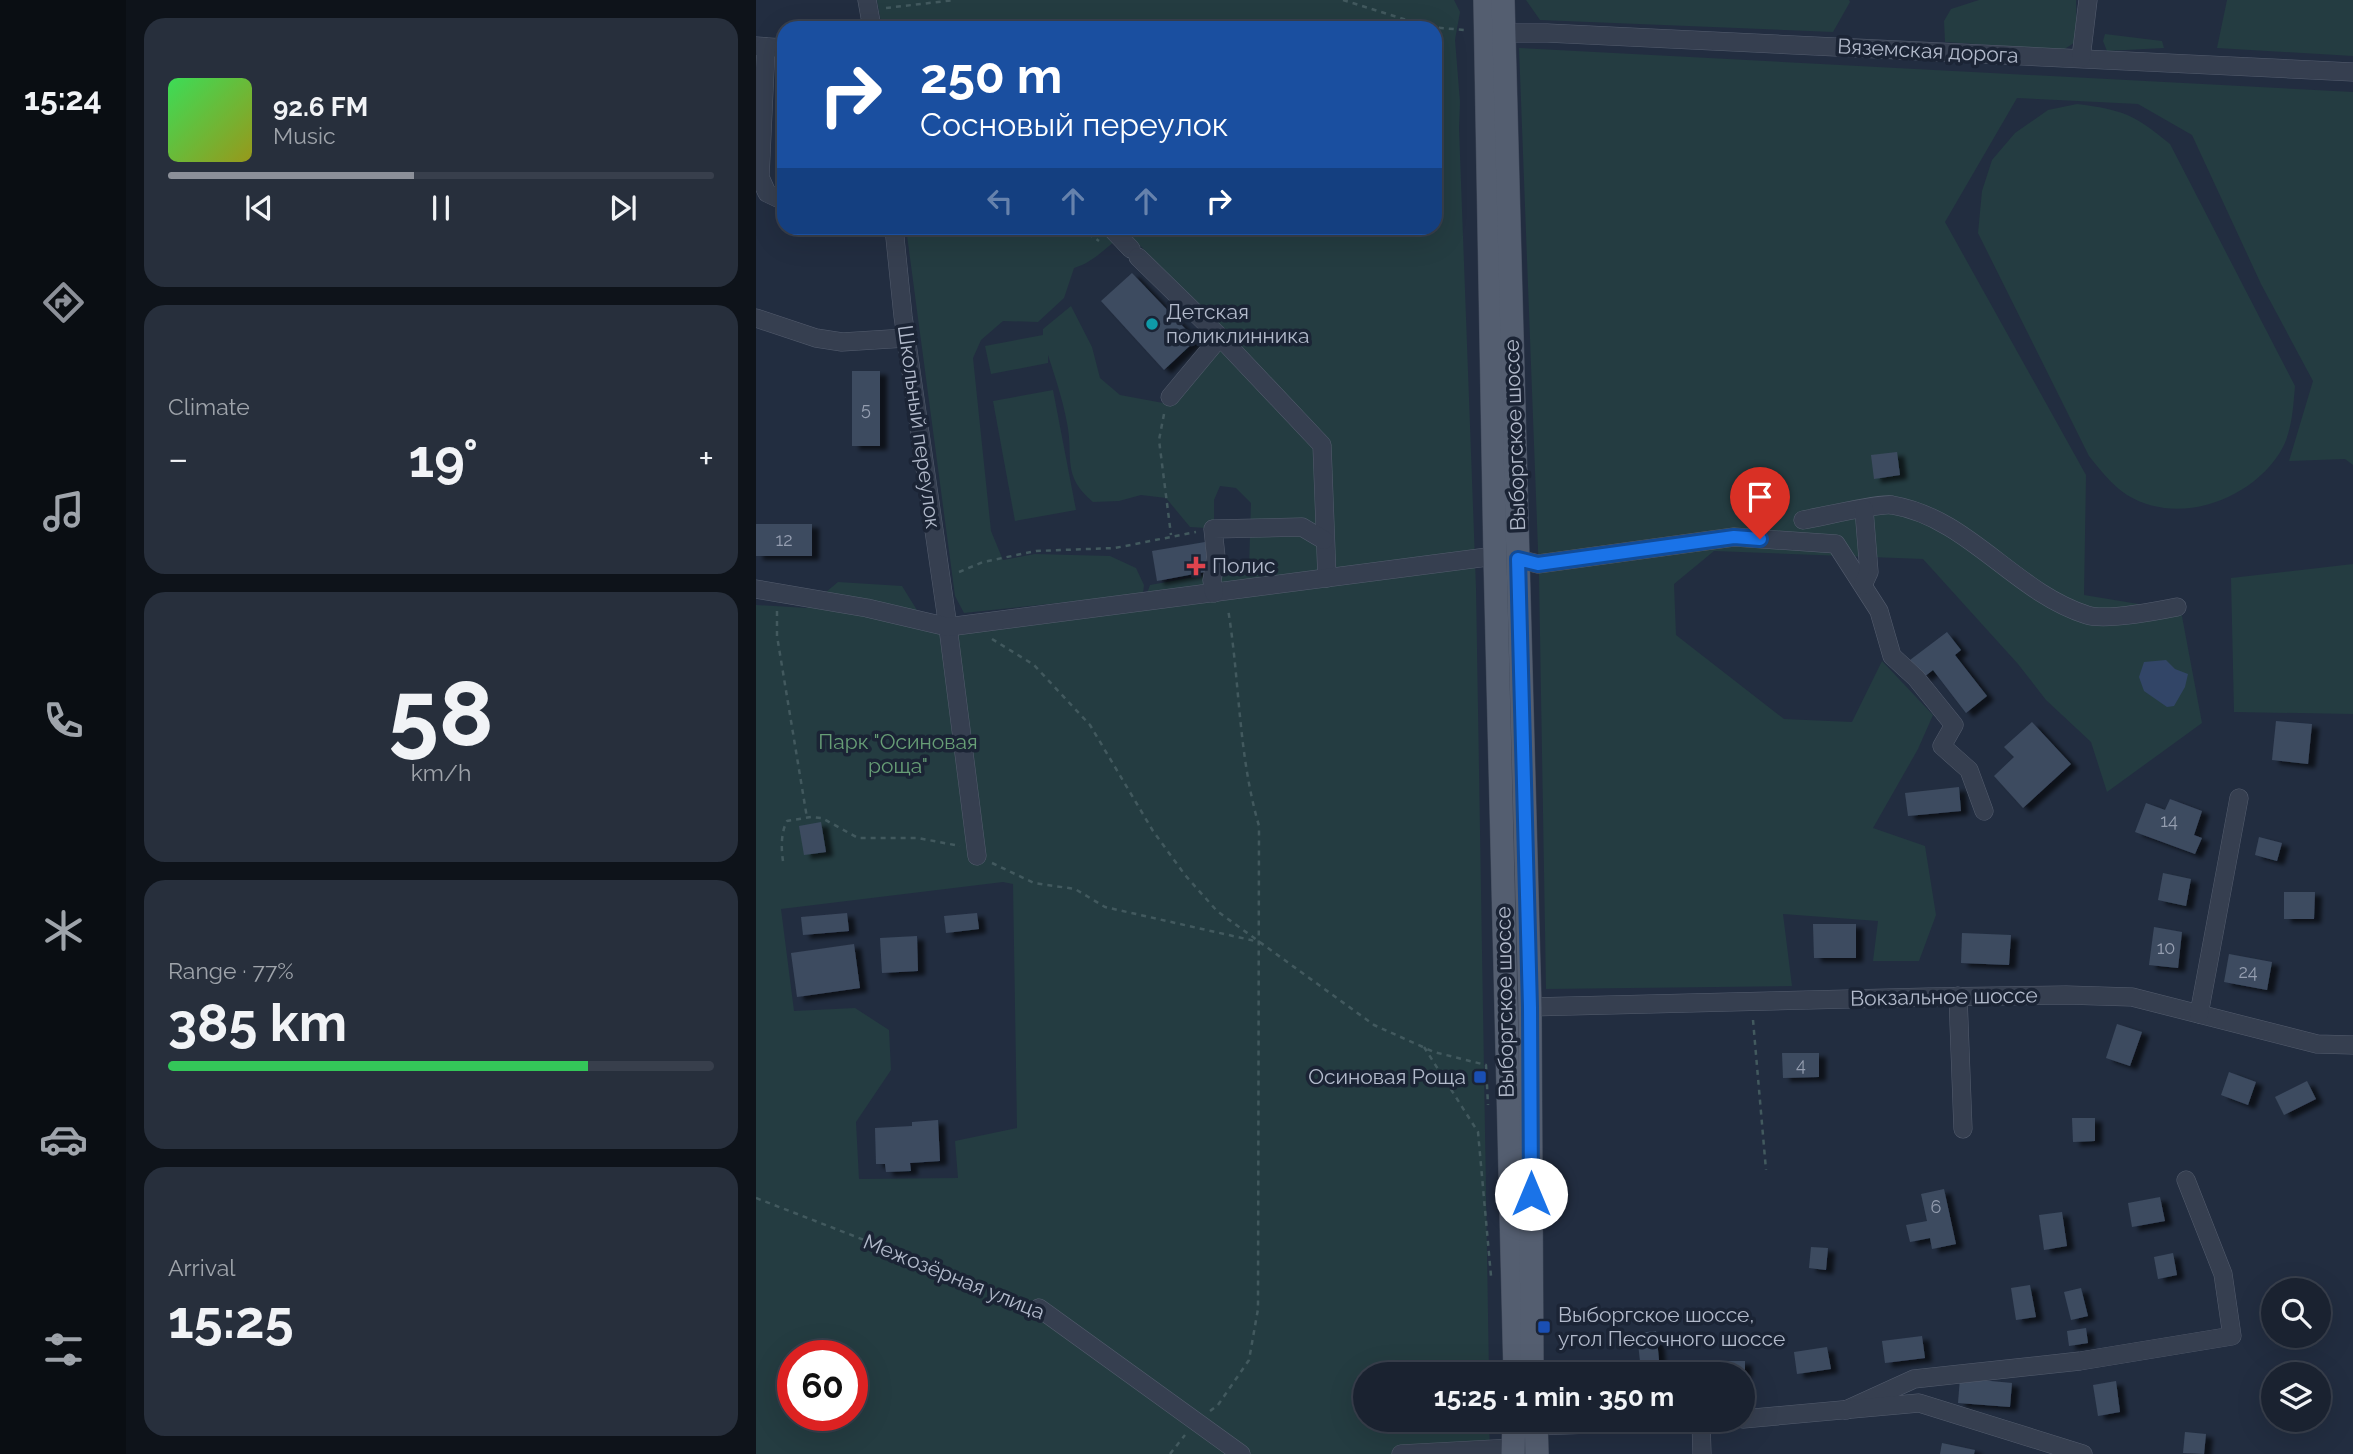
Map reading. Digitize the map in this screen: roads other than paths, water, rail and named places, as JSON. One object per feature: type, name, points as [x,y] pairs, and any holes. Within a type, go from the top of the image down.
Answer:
[{"type":"main road","name":"Выборгское шоссе","points":[[1485,0],[1495,556],[1515,1362]]},
{"type":"main road","name":"Выборгское шоссе","points":[[1503,0],[1530,1007],[1532,1362]]},
{"type":"main road","points":[[1513,1451],[1514,1432]]},
{"type":"main road","points":[[1536,1432],[1537,1454]]},
{"type":"street","points":[[2081,58],[2088,0]]},
{"type":"street","name":"Вяземская дорога","points":[[1504,33],[2353,72]]},
{"type":"street","points":[[761,47],[760,177],[767,193],[777,198]]},
{"type":"street","name":"Школьный переулок","points":[[895,235],[906,338],[941,579],[956,626],[977,854]]},
{"type":"street","points":[[1118,235],[1220,337],[1322,445],[1327,578]]},
{"type":"street","points":[[756,318],[816,338],[842,342],[906,338]]},
{"type":"street","points":[[1170,397],[1220,337]]},
{"type":"street","points":[[1802,520],[1890,504],[1945,522],[2040,593],[2089,616],[2147,614],[2177,607]]},
{"type":"street","points":[[1863,585],[1869,572],[1864,509]]},
{"type":"street","points":[[1219,592],[1212,580],[1216,557],[1213,529],[1302,527],[1324,540]]},
{"type":"street","points":[[1518,559],[1538,564],[1734,537],[1836,544],[1879,611],[1892,656],[1916,678],[1954,725],[1942,746],[1969,770],[1984,811]]},
{"type":"street","points":[[756,589],[956,626],[1495,556]]},
{"type":"street","points":[[2199,1014],[2239,798]]},
{"type":"street","points":[[1958,996],[1964,1129]]},
{"type":"street","name":"Вокзальное шоссе","points":[[1530,1007],[1958,996],[2132,998],[2317,1044],[2353,1045]]},
{"type":"street","points":[[1846,1410],[1914,1379],[2080,1361],[2232,1336],[2223,1274],[2186,1180]]},
{"type":"street","name":"Межозёрная улица","points":[[1039,1308],[1241,1454]]},
{"type":"street","points":[[1755,1418],[1919,1403],[2083,1454]]},
{"type":"street","points":[[1701,1432],[1702,1454]]},
{"type":"street","points":[[1401,1454],[1513,1451]]},
{"type":"water","points":[[2166,660],[2175,669],[2188,674],[2185,687],[2174,706],[2167,707],[2144,691],[2139,677],[2144,662]]},
{"type":"place","name":"Детская поликлинника","points":[[1152,324]]},
{"type":"place","name":"Полис","points":[[1196,566]]},
{"type":"place","name":"Осиновая Роща","points":[[1480,1077]]},
{"type":"place","name":"Выборгское шоссе, угол Песочного шоссе","points":[[1544,1327]]},
{"type":"park label","name":"Парк \"Осиновая роща\"","points":[[898,754]]}]
